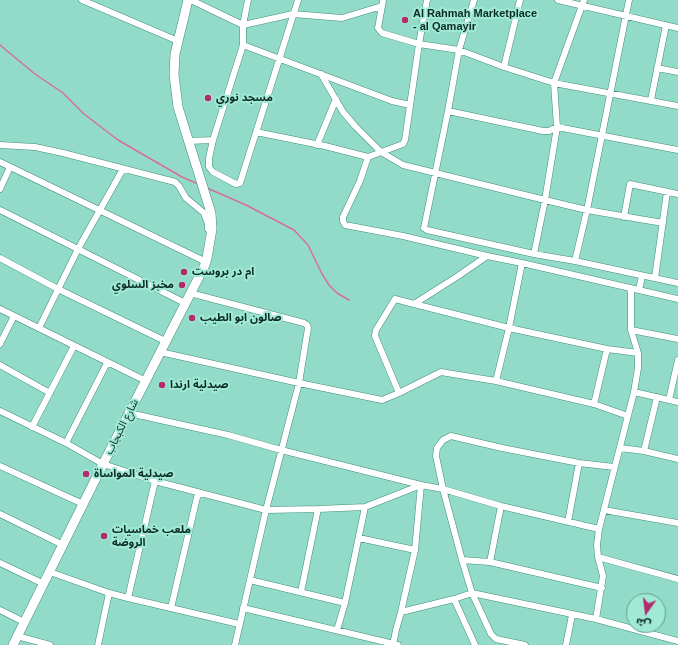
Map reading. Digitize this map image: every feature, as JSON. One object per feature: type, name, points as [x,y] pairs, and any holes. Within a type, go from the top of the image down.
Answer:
[{"type":"main road","points":[[188,141],[178,107],[174,75],[175,54],[189,0]]},
{"type":"main road","name":"شارع الكبجاب","points":[[13,645],[190,293],[210,247],[212,230],[211,214],[188,141]]},
{"type":"street","points":[[82,0],[178,41]]},
{"type":"street","points":[[189,0],[243,25],[294,14],[342,18],[383,3]]},
{"type":"street","points":[[248,0],[243,25],[243,45],[213,140],[209,158],[209,167],[213,172],[238,184],[240,183],[298,0]]},
{"type":"street","points":[[256,132],[368,157],[404,142],[427,0]]},
{"type":"street","points":[[474,0],[459,50],[424,228],[427,230],[534,254],[575,261],[678,284]]},
{"type":"street","points":[[504,67],[520,0]]},
{"type":"street","points":[[558,0],[583,3],[626,16],[678,28]]},
{"type":"street","points":[[575,261],[587,210],[629,0]]},
{"type":"street","points":[[383,3],[378,28],[382,33],[419,44],[459,50],[504,67],[554,83],[611,92],[678,106]]},
{"type":"street","points":[[534,254],[545,200],[557,127],[554,83],[583,3]]},
{"type":"street","points":[[651,100],[666,25]]},
{"type":"street","points":[[243,45],[392,101],[410,105]]},
{"type":"street","points":[[657,68],[678,72]]},
{"type":"street","points":[[321,74],[343,112],[355,126],[381,152],[403,165],[434,174],[587,210],[663,224]]},
{"type":"street","points":[[317,145],[336,99]]},
{"type":"street","points":[[448,111],[543,130],[549,131],[557,127],[678,150]]},
{"type":"street","points":[[188,141],[213,140]]},
{"type":"street","points":[[0,145],[35,147],[64,153],[175,182],[186,198],[204,213],[208,224],[204,262],[100,209],[0,162]]},
{"type":"street","points":[[368,157],[360,181],[343,217],[343,222],[345,225],[403,236],[678,299]]},
{"type":"street","points":[[0,189],[10,166]]},
{"type":"street","points":[[39,328],[78,249],[123,169]]},
{"type":"street","points":[[624,217],[630,184],[678,194]]},
{"type":"street","points":[[655,278],[667,192]]},
{"type":"street","points":[[0,210],[185,303]]},
{"type":"street","points":[[414,304],[487,256]]},
{"type":"street","points":[[0,258],[58,289],[165,341]]},
{"type":"street","points":[[496,381],[509,328],[522,263]]},
{"type":"street","points":[[639,290],[642,276]]},
{"type":"street","points":[[596,619],[603,576],[598,557],[597,544],[599,529],[634,392],[637,374],[638,353],[631,330],[631,289]]},
{"type":"street","points":[[190,293],[304,322],[308,328],[299,383],[266,510],[235,645]]},
{"type":"street","points":[[399,393],[375,336],[375,332],[395,298],[509,328],[607,349],[638,353]]},
{"type":"street","points":[[0,309],[146,381]]},
{"type":"street","points":[[0,344],[14,316]]},
{"type":"street","points":[[631,330],[678,339]]},
{"type":"street","points":[[32,426],[74,346]]},
{"type":"street","points":[[594,404],[607,349]]},
{"type":"street","points":[[160,352],[382,400],[441,372],[496,381],[594,404],[628,416]]},
{"type":"street","points":[[669,400],[678,360]]},
{"type":"street","points":[[66,443],[107,363]]},
{"type":"street","points":[[0,365],[50,393]]},
{"type":"street","points":[[634,392],[678,402]]},
{"type":"street","points":[[644,451],[658,397]]},
{"type":"street","points":[[0,411],[66,443],[103,464],[155,481],[266,510],[365,507],[421,486]]},
{"type":"street","points":[[129,413],[228,435],[421,486],[443,489],[501,506],[599,529]]},
{"type":"street","points":[[525,645],[496,639],[491,634],[472,592],[443,489],[436,456],[437,448],[443,440],[451,436],[502,448],[579,463],[614,467]]},
{"type":"street","points":[[620,448],[644,451],[678,459]]},
{"type":"street","points":[[568,522],[579,463]]},
{"type":"street","points":[[0,466],[83,504]]},
{"type":"street","points":[[128,598],[155,481]]},
{"type":"street","points":[[243,608],[395,645],[396,630],[415,550],[421,486]]},
{"type":"street","points":[[171,608],[198,493]]},
{"type":"street","points":[[490,562],[501,506]]},
{"type":"street","points":[[337,630],[345,603],[365,507]]},
{"type":"street","points":[[301,592],[318,509]]},
{"type":"street","points":[[604,510],[678,523]]},
{"type":"street","points":[[0,514],[63,545]]},
{"type":"street","points":[[359,538],[415,550]]},
{"type":"street","points":[[598,557],[678,579]]},
{"type":"street","points":[[462,560],[490,562],[602,588]]},
{"type":"street","points":[[0,562],[44,584]]},
{"type":"street","points":[[50,572],[109,593],[239,624]]},
{"type":"street","points":[[250,580],[345,603]]},
{"type":"street","points":[[401,612],[454,599],[472,592],[596,619],[678,641]]},
{"type":"street","points":[[98,645],[109,593]]},
{"type":"street","points":[[454,599],[475,645]]},
{"type":"street","points":[[0,610],[24,622]]},
{"type":"street","points":[[566,645],[572,615]]},
{"type":"street","points":[[17,636],[50,645]]},
{"type":"waterway","points":[[0,45],[35,74],[63,93],[84,114],[118,140],[182,177],[198,184]]},
{"type":"waterway","points":[[207,188],[246,205],[294,230],[308,245],[329,285],[337,293],[349,300]]},
{"type":"place","name":"Al Rahmah Marketplace - al Qamayir","points":[[405,20]]},
{"type":"place","name":"مسجد نوري","points":[[208,98]]},
{"type":"place","name":"ام در بروست","points":[[184,272]]},
{"type":"place","name":"مخبز السلوي","points":[[182,285]]},
{"type":"place","name":"صالون ابو الطيب","points":[[192,318]]},
{"type":"place","name":"صيدلية ارندا","points":[[162,385]]},
{"type":"place","name":"صيدلية المواساة","points":[[86,474]]},
{"type":"place","name":"ملعب خماسيات الروضة","points":[[104,536]]}]
